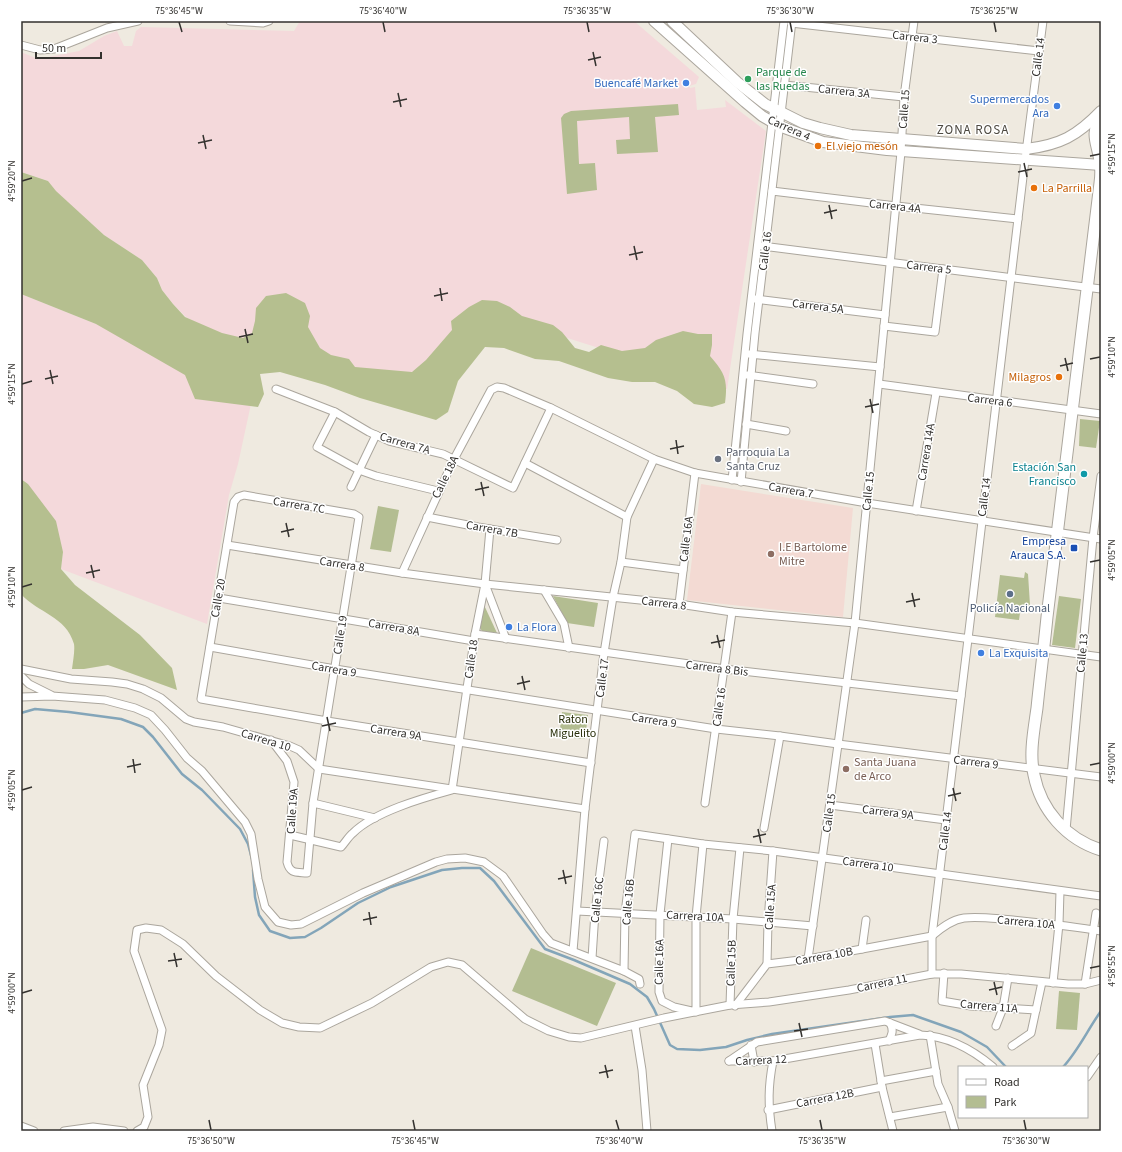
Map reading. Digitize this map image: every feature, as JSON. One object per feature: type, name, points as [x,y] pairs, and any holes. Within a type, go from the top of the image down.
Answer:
[{"type":"main road","name":"Carrera 4","points":[[654,21],[729,81],[803,123],[836,132],[851,135],[1026,149],[1046,146],[1067,138],[1090,123],[1101,111]]},
{"type":"main road","name":"Carrera 4","points":[[672,21],[729,81],[754,110],[776,124],[823,142],[901,152],[1101,165]]},
{"type":"main road","points":[[1101,115],[1096,127],[1095,135],[1101,165],[1101,179],[1057,533],[1034,735],[1033,769],[1037,788],[1055,821],[1088,845],[1101,850]]},
{"type":"street","points":[[21,45],[40,50],[54,49],[107,28],[138,21]]},
{"type":"street","points":[[230,21],[262,23],[269,21]]},
{"type":"street","name":"Calle 15","points":[[808,960],[855,623],[896,206],[904,97],[914,21]]},
{"type":"street","name":"Calle 14","points":[[932,974],[932,936],[939,874],[1042,21]]},
{"type":"street","name":"Carrera 3","points":[[789,22],[1039,51]]},
{"type":"street","name":"Calle 16","points":[[778,110],[784,85],[789,22]]},
{"type":"street","name":"Calle 16","points":[[732,480],[751,298],[789,22]]},
{"type":"street","name":"Carrera 3A","points":[[784,85],[904,97]]},
{"type":"street","name":"Calle 16","points":[[741,482],[753,354],[772,191],[776,124]]},
{"type":"street","name":"Carrera 4A","points":[[772,191],[1018,219]]},
{"type":"street","name":"Carrera 5","points":[[758,246],[1101,289]]},
{"type":"street","points":[[884,326],[935,332],[943,268]]},
{"type":"street","name":"Carrera 5A","points":[[751,298],[885,315]]},
{"type":"street","points":[[745,354],[880,367]]},
{"type":"street","points":[[743,375],[814,384]]},
{"type":"street","name":"Carrera 6","points":[[878,384],[1101,414]]},
{"type":"street","name":"Carrera 7","points":[[497,387],[504,388],[551,408],[654,459],[695,473],[916,511],[1101,539]]},
{"type":"street","name":"Calle 18A","points":[[402,573],[438,491],[454,459],[491,390],[497,387]]},
{"type":"street","name":"Carrera 7A","points":[[276,389],[335,412],[389,441],[443,454],[513,488],[525,463]]},
{"type":"street","name":"Carrera 14A","points":[[916,511],[936,393]]},
{"type":"street","points":[[551,408],[525,463],[627,517]]},
{"type":"street","points":[[335,412],[317,447],[359,470],[376,476],[438,491]]},
{"type":"street","points":[[746,424],[786,431]]},
{"type":"street","points":[[351,487],[376,435]]},
{"type":"street","name":"Calle 17","points":[[573,951],[585,809],[604,653],[613,597],[621,562],[627,517],[654,459]]},
{"type":"street","name":"Calle 16A","points":[[679,604],[695,473]]},
{"type":"street","name":"Calle 13","points":[[1066,830],[1093,538],[1101,476]]},
{"type":"street","name":"Carrera 7C","points":[[238,497],[244,495],[354,514],[359,517]]},
{"type":"street","name":"Calle 20","points":[[202,699],[234,502],[238,497]]},
{"type":"street","name":"Calle 19","points":[[307,873],[313,803],[359,517]]},
{"type":"street","name":"Carrera 7B","points":[[427,517],[557,540]]},
{"type":"street","name":"Calle 18","points":[[452,790],[474,638],[485,584],[490,529]]},
{"type":"street","name":"Carrera 8","points":[[228,545],[352,566],[485,584],[679,604],[732,612],[855,623],[1101,657]]},
{"type":"street","points":[[621,562],[682,570]]},
{"type":"street","points":[[485,584],[506,639]]},
{"type":"street","points":[[544,590],[564,624],[568,648]]},
{"type":"street","name":"Carrera 8A","points":[[219,598],[343,619],[474,638]]},
{"type":"street","name":"Calle 16","points":[[705,803],[732,612]]},
{"type":"street","name":"Carrera 8 Bis","points":[[474,638],[506,639],[725,669],[961,696]]},
{"type":"street","name":"Carrera 9","points":[[210,647],[467,691],[716,729],[1101,777]]},
{"type":"street","name":"Carrera 10","points":[[21,669],[71,679],[127,684],[143,689],[161,698],[186,719],[271,740],[299,750],[319,769]]},
{"type":"street","points":[[21,676],[29,684],[52,696]]},
{"type":"street","points":[[21,697],[52,696],[105,700],[135,708],[151,715],[187,758],[202,771],[245,822],[251,834],[258,879],[265,907],[278,922],[291,925],[301,924],[363,893],[436,862],[447,859],[464,858],[484,862],[503,876],[543,934],[551,943],[624,971],[639,979],[640,984]]},
{"type":"street","name":"Carrera 9A","points":[[202,699],[327,721],[591,763]]},
{"type":"street","points":[[764,828],[780,736]]},
{"type":"street","name":"Calle 19A","points":[[271,740],[287,761],[294,782],[287,862],[289,869],[293,872],[307,873]]},
{"type":"street","points":[[319,769],[585,809]]},
{"type":"street","points":[[290,835],[341,847],[354,832],[375,818],[420,798],[452,790]]},
{"type":"street","points":[[313,803],[375,818]]},
{"type":"street","name":"Carrera 9A","points":[[830,805],[946,820]]},
{"type":"street","name":"Carrera 10","points":[[635,834],[703,844],[773,851],[1101,896]]},
{"type":"street","name":"Calle 16B","points":[[624,971],[625,913],[635,834]]},
{"type":"street","name":"Calle 16A","points":[[668,839],[660,914],[659,992],[662,1001],[674,1007],[696,1012]]},
{"type":"street","name":"Calle 16C","points":[[592,958],[595,912],[604,842]]},
{"type":"street","points":[[696,1012],[696,917],[703,844]]},
{"type":"street","name":"Calle 15B","points":[[733,1006],[732,919],[740,848]]},
{"type":"street","name":"Calle 15A","points":[[767,964],[768,922],[773,851]]},
{"type":"street","points":[[1053,983],[1059,924],[1060,891]]},
{"type":"street","name":"Carrera 10A","points":[[577,911],[660,914],[813,926]]},
{"type":"street","points":[[1085,984],[1097,930],[1096,913]]},
{"type":"street","name":"Carrera 10A","points":[[932,936],[946,925],[963,918],[1059,924],[1097,930]]},
{"type":"street","points":[[862,949],[866,920]]},
{"type":"street","name":"Carrera 11","points":[[137,1131],[144,1127],[148,1117],[143,1085],[159,1045],[162,1030],[134,951],[137,930],[146,928],[161,930],[183,944],[216,976],[260,1010],[282,1023],[299,1027],[320,1028],[372,1003],[431,967],[448,962],[462,965],[525,1019],[549,1031],[569,1037],[581,1038],[664,1018],[696,1012],[849,990],[932,974],[1008,978],[1053,983],[1085,984],[1101,980]]},
{"type":"street","name":"Carrera 10B","points":[[767,964],[808,960],[932,936]]},
{"type":"street","points":[[733,1006],[767,964]]},
{"type":"street","name":"Carrera 11A","points":[[944,974],[942,1001],[971,1006],[1036,1010]]},
{"type":"street","points":[[996,1026],[1003,1008],[1008,978]]},
{"type":"street","points":[[1012,1046],[1030,1033],[1042,982]]},
{"type":"street","name":"Carrera 12","points":[[920,1035],[885,1021],[757,1042],[729,1061],[773,1061],[920,1035],[930,1035],[944,1039],[975,1053],[992,1066]]},
{"type":"street","points":[[888,1041],[892,1032],[890,1023]]},
{"type":"street","points":[[635,1026],[642,1070],[647,1131]]},
{"type":"street","points":[[930,1035],[938,1084],[948,1107],[955,1131]]},
{"type":"street","points":[[875,1044],[892,1131]]},
{"type":"street","points":[[751,1045],[754,1062]]},
{"type":"street","points":[[1088,1076],[1101,1057]]},
{"type":"street","points":[[772,1131],[768,1110],[769,1081],[773,1061]]},
{"type":"street","name":"Carrera 12B","points":[[768,1110],[936,1071]]},
{"type":"street","points":[[890,1117],[948,1107]]},
{"type":"street","points":[[21,1126],[34,1131]]},
{"type":"street","points":[[64,1131],[93,1127],[124,1131]]},
{"type":"shaded area","points":[[300,21],[634,21],[699,77],[696,84],[689,86],[690,88],[695,87],[697,110],[726,107],[725,100],[766,131],[727,389],[483,311],[405,389],[259,367],[238,464],[229,495],[207,624],[61,569],[63,552],[28,484],[21,479],[21,294],[96,324],[196,323],[186,317],[173,304],[162,290],[157,278],[142,260],[104,235],[55,191],[48,181],[21,172],[21,52],[38,59],[79,51],[104,36],[117,31],[124,46],[132,46],[136,31],[141,27],[294,31]]},
{"type":"shaded area","name":"I.E Bartolome Mitre","points":[[701,484],[853,508],[843,617],[687,600]]},
{"type":"green space","points":[[678,104],[679,115],[655,117],[658,152],[617,154],[616,140],[630,139],[629,117],[577,121],[579,164],[595,163],[597,190],[567,194],[561,118],[564,114],[571,111]]},
{"type":"green space","points":[[21,172],[48,181],[56,191],[104,235],[142,260],[157,278],[162,290],[185,317],[222,333],[243,338],[252,333],[256,308],[266,296],[286,293],[305,303],[310,316],[308,327],[320,348],[331,355],[349,359],[355,367],[412,372],[426,360],[452,330],[451,321],[469,307],[482,300],[497,301],[510,307],[522,316],[553,325],[562,332],[575,348],[589,352],[601,345],[622,351],[645,348],[656,340],[683,331],[698,334],[712,334],[710,356],[722,372],[726,383],[725,403],[712,407],[694,404],[677,391],[655,382],[632,382],[608,378],[559,361],[535,359],[504,348],[485,347],[458,381],[448,412],[436,420],[360,398],[325,385],[280,372],[260,374],[264,394],[258,407],[195,399],[185,375],[96,324],[21,294]]},
{"type":"green space","points":[[1080,419],[1100,421],[1096,448],[1079,446]]},
{"type":"green space","points":[[21,479],[28,484],[56,521],[63,552],[61,569],[75,585],[140,635],[172,668],[177,690],[108,665],[84,669],[72,669],[74,644],[65,627],[35,606],[21,594]]},
{"type":"green space","points":[[378,506],[399,510],[391,552],[370,549]]},
{"type":"green space","points":[[1025,572],[1028,574],[1030,605],[1020,613],[1019,620],[995,617],[1000,575],[1024,578]]},
{"type":"green space","points":[[553,596],[598,603],[594,627],[567,623]]},
{"type":"green space","points":[[1059,596],[1081,599],[1075,648],[1052,645]]},
{"type":"green space","points":[[483,604],[497,633],[482,631],[480,628]]},
{"type":"green space","name":"Raton Miguelito","points":[[562,712],[588,715],[585,739],[559,737]]},
{"type":"green space","points":[[531,948],[616,983],[597,1026],[512,991]]},
{"type":"green space","points":[[1059,991],[1080,993],[1077,1030],[1056,1029]]},
{"type":"waterway","points":[[21,713],[35,709],[69,712],[121,719],[143,727],[153,737],[182,774],[202,790],[240,829],[248,844],[252,859]]},
{"type":"waterway","points":[[253,870],[255,897],[259,915],[270,931],[290,938],[305,937],[358,903],[391,887],[442,870],[480,868],[494,881],[545,949],[630,984],[647,997],[670,1045],[677,1049],[700,1050],[726,1047],[772,1034],[913,1015],[961,1032],[987,1047],[1005,1066]]},
{"type":"waterway","points":[[1064,1066],[1101,1011]]},
{"type":"place","name":"Parque de las Ruedas","points":[[748,79]]},
{"type":"place","name":"Buencafé Market","points":[[686,83]]},
{"type":"place","name":"Supermercados Ara","points":[[1057,106]]},
{"type":"place","name":"El viejo mesón","points":[[818,146]]},
{"type":"place","name":"La Parrilla","points":[[1034,188]]},
{"type":"place","name":"Milagros","points":[[1059,377]]},
{"type":"place","name":"Parroquia La Santa Cruz","points":[[718,459]]},
{"type":"place","name":"Estación San Francisco","points":[[1084,474]]},
{"type":"place","name":"Empresa Arauca S.A.","points":[[1074,548]]},
{"type":"place","name":"I.E Bartolome Mitre","points":[[771,554]]},
{"type":"place","name":"Policía Nacional","points":[[1010,594]]},
{"type":"place","name":"La Flora","points":[[509,627]]},
{"type":"place","name":"La Exquisita","points":[[981,653]]},
{"type":"place","name":"Santa Juana de Arco","points":[[846,769]]},
{"type":"district","name":"ZONA ROSA","points":[[973,129]]}]
